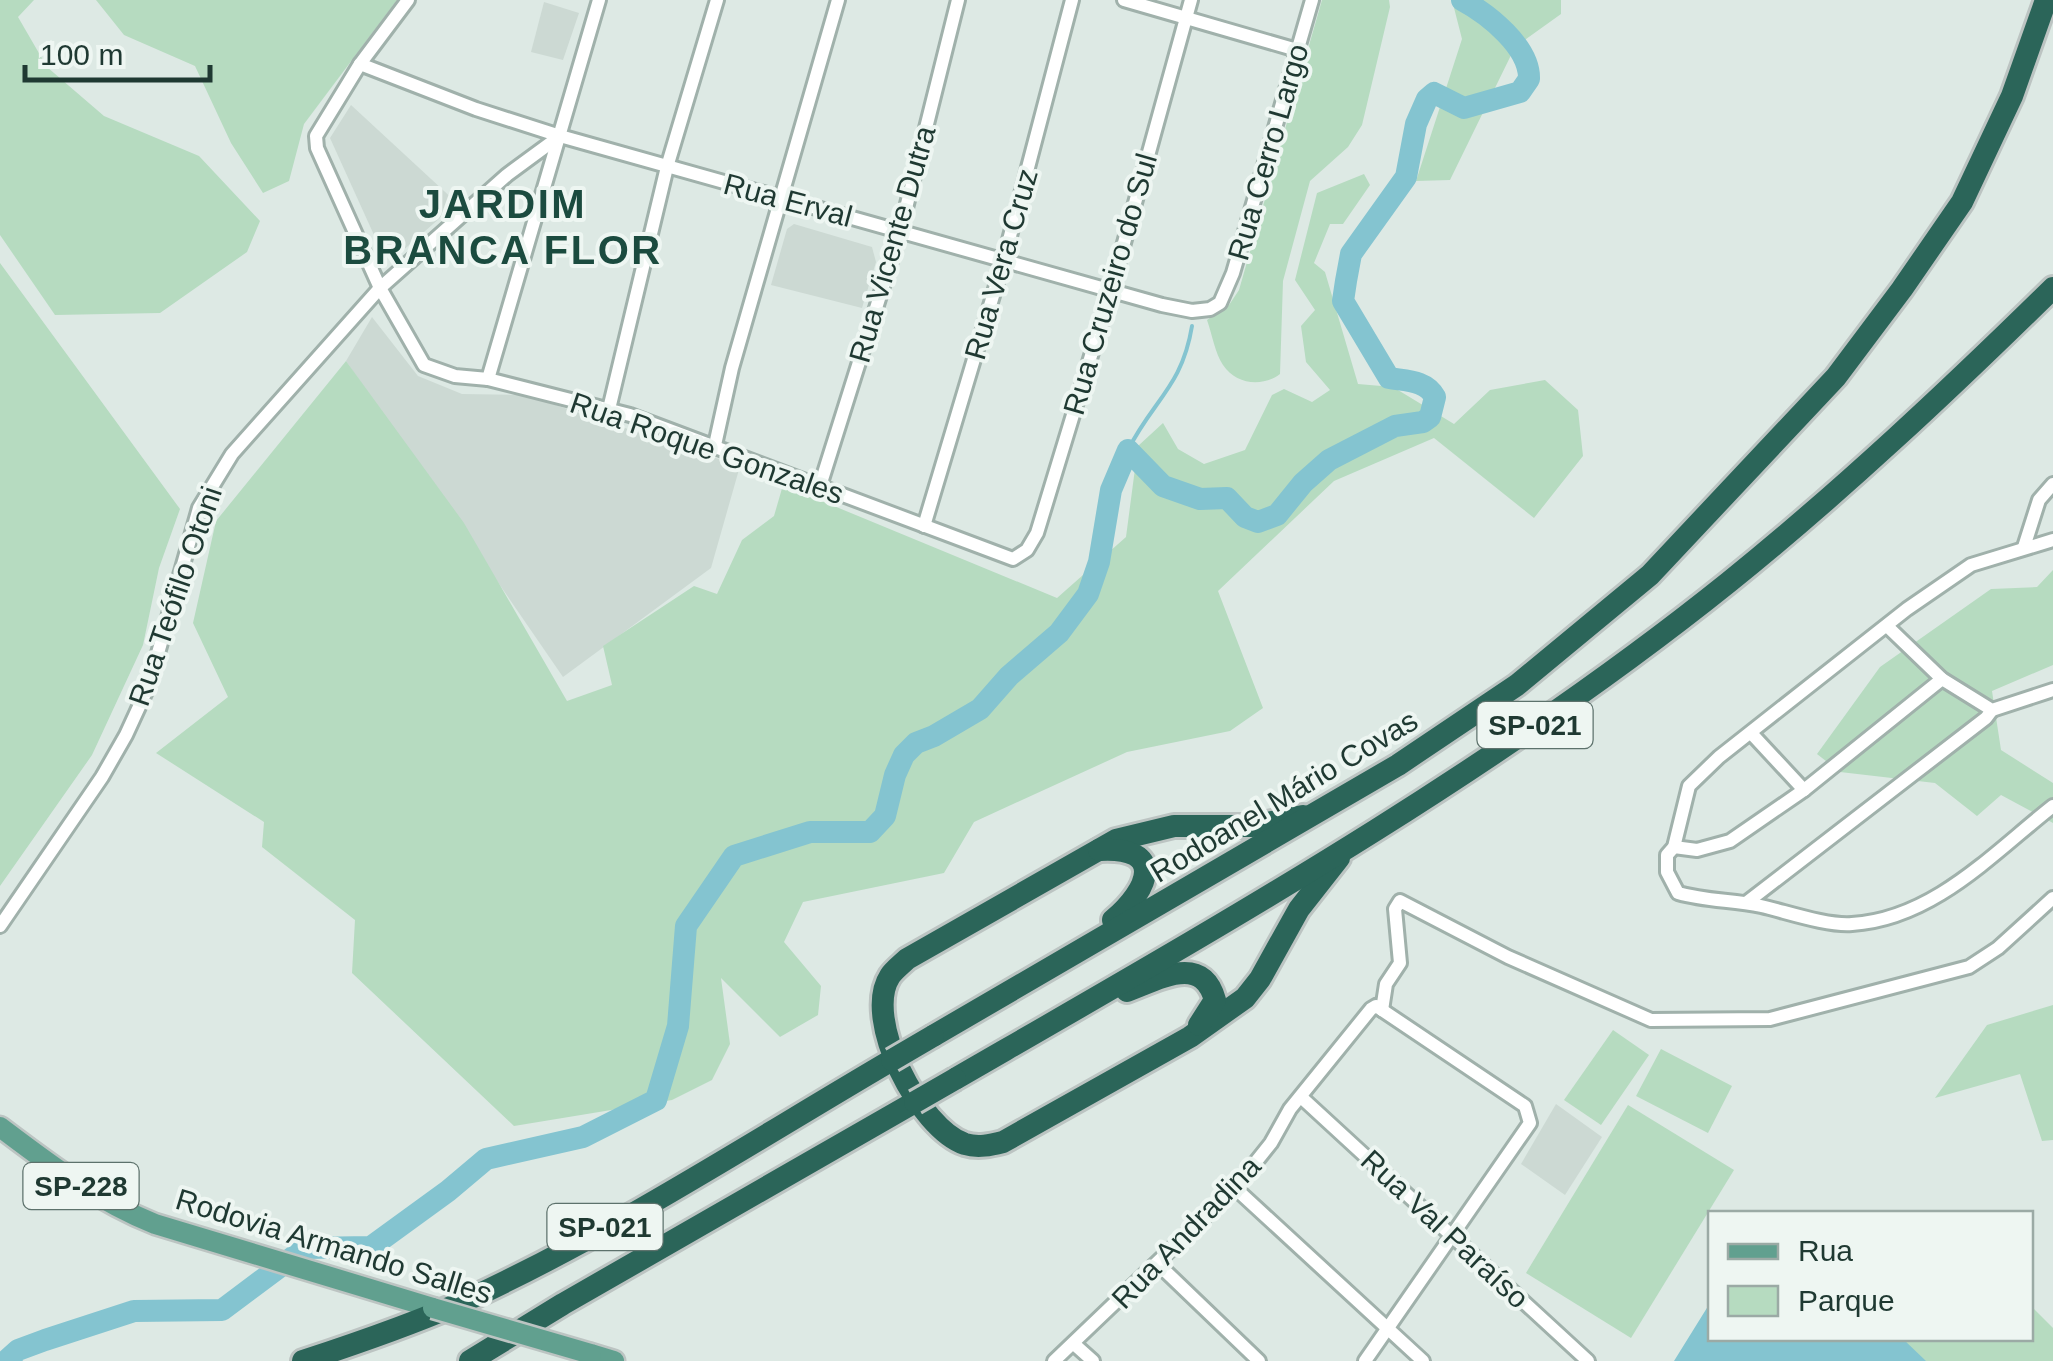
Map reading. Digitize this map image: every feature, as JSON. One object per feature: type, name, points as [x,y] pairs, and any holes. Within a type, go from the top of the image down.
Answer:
[{"type":"highway","name":"Rodoanel Mário Covas","points":[[303,1361],[429,1316],[492,1288],[604,1228],[1321,812],[1517,685],[1650,575],[1836,377],[1962,202],[2012,96],[2046,0]]},
{"type":"highway","name":"SP-021","points":[[470,1361],[1347,848],[1557,710],[1729,582],[1865,466],[2053,288]]},
{"type":"highway","points":[[1321,812],[1252,826],[1174,826],[1136,833],[1096,850],[908,959],[890,976],[886,991],[886,1040],[928,1115],[956,1140],[986,1146],[1021,1134],[1190,1037],[1245,998],[1260,980],[1299,909],[1347,848]]},
{"type":"highway","points":[[1065,960],[1133,903],[1143,888],[1143,864],[1134,854],[1118,849],[1096,850]]},
{"type":"highway","points":[[1076,1009],[1171,974],[1191,972],[1203,976],[1212,986],[1216,1000],[1190,1037]]},
{"type":"main road","name":"Rodovia Armando Salles","points":[[0,1127],[97,1197],[171,1228],[614,1361]]},
{"type":"street","points":[[360,64],[408,0]]},
{"type":"street","points":[[609,409],[667,167],[717,0]]},
{"type":"street","points":[[715,445],[732,368],[838,0]]},
{"type":"street","name":"Rua Vicente Dutra","points":[[820,486],[900,232],[958,0]]},
{"type":"street","name":"Rua Vera Cruz","points":[[924,526],[1004,259],[1072,0]]},
{"type":"street","points":[[1124,0],[1298,50]]},
{"type":"street","name":"Rua Cruzeiro do Sul","points":[[1013,559],[1027,550],[1038,534],[1191,0]]},
{"type":"street","name":"Rua Cerro Largo","points":[[1220,303],[1233,273],[1312,0]]},
{"type":"street","points":[[488,380],[560,136],[593,2]]},
{"type":"street","name":"Rua Erval","points":[[360,64],[476,110],[900,232],[1192,310],[1210,309],[1220,303]]},
{"type":"street","name":"Rua Roque Gonzales","points":[[360,64],[326,116],[316,136],[316,148],[380,288],[424,366],[609,409],[715,445],[1013,559]]},
{"type":"street","name":"Rua Teófilo Otoni","points":[[0,926],[102,777],[126,735],[148,685],[199,508],[214,479],[380,288],[507,175],[560,136]]},
{"type":"street","points":[[2024,547],[2039,500],[2053,484]]},
{"type":"street","points":[[2053,540],[1972,565],[1751,733],[1690,786],[1674,847],[1667,855],[1667,872],[1678,893],[1701,900],[1746,903],[1849,925],[1909,913],[1937,898],[2053,806]]},
{"type":"street","points":[[1887,626],[1942,679],[1992,710]]},
{"type":"street","points":[[1674,847],[1697,850],[1730,841],[1804,790],[1942,679]]},
{"type":"street","points":[[1746,903],[1992,710],[2053,690]]},
{"type":"street","points":[[1751,733],[1804,790]]},
{"type":"street","points":[[1365,1361],[1530,1123],[1525,1106],[1382,1010],[1386,984],[1400,963],[1395,909],[1400,901],[1508,957],[1650,1020],[1730,1020],[1770,1019],[1969,967],[1998,948],[2053,898]]},
{"type":"street","name":"Rua Andradina","points":[[1054,1361],[1235,1188],[1271,1143],[1290,1109],[1371,1008],[1382,1010]]},
{"type":"street","name":"Rua Val Paraíso","points":[[1301,1097],[1588,1361]]},
{"type":"street","points":[[1235,1188],[1423,1361]]},
{"type":"street","points":[[1158,1265],[1259,1361]]},
{"type":"street","points":[[1074,1344],[1093,1361]]},
{"type":"shaded area","points":[[544,2],[579,13],[563,60],[531,52]]},
{"type":"shaded area","points":[[351,105],[457,203],[400,253],[391,256],[379,246],[330,138]]},
{"type":"shaded area","points":[[794,224],[872,247],[876,262],[862,308],[771,285],[787,229]]},
{"type":"shaded area","points":[[372,317],[418,376],[462,394],[525,395],[740,466],[711,568],[563,677],[346,361]]},
{"type":"shaded area","points":[[1556,1104],[1602,1137],[1565,1195],[1521,1164]]},
{"type":"green space","points":[[0,0],[34,0],[18,17],[47,67],[104,116],[199,156],[260,221],[247,252],[160,313],[55,315],[0,235]]},
{"type":"green space","points":[[96,0],[397,0],[304,124],[289,181],[263,193],[231,143],[195,66],[124,35]]},
{"type":"green space","points":[[1322,0],[1389,0],[1390,7],[1362,125],[1348,147],[1310,181],[1283,281],[1280,374],[1266,381],[1250,382],[1235,377],[1223,365],[1207,320],[1229,305],[1239,290]]},
{"type":"green space","points":[[1452,0],[1561,0],[1561,14],[1515,47],[1450,180],[1416,181],[1462,39]]},
{"type":"green space","points":[[1364,174],[1370,185],[1343,224],[1330,224],[1314,263],[1325,272],[1358,384],[1393,387],[1454,424],[1490,390],[1545,380],[1578,410],[1583,456],[1534,518],[1434,438],[1334,481],[1218,591],[1263,708],[1230,731],[1127,752],[974,822],[944,873],[803,902],[784,942],[821,986],[818,1015],[780,1037],[721,978],[730,1044],[712,1080],[672,1100],[514,1126],[352,973],[355,920],[262,847],[264,822],[156,753],[228,697],[193,623],[216,521],[346,361],[464,523],[567,701],[612,685],[603,646],[694,586],[717,594],[742,540],[774,516],[783,485],[1057,598],[1126,537],[1138,446],[1163,423],[1178,449],[1204,464],[1245,450],[1272,395],[1284,389],[1312,402],[1330,390],[1306,362],[1301,326],[1315,310],[1295,280],[1317,193]]},
{"type":"green space","points":[[0,263],[180,509],[159,568],[143,645],[92,755],[0,886]]},
{"type":"green space","points":[[2053,570],[2053,665],[1992,691],[2001,750],[2053,783],[2053,823],[2001,795],[1977,816],[1935,783],[1840,772],[1817,754],[1880,667],[1991,589],[2037,587]]},
{"type":"green space","points":[[2053,1005],[2053,1140],[2042,1141],[2020,1074],[1935,1098],[1987,1025]]},
{"type":"green space","points":[[1613,1030],[1649,1055],[1601,1125],[1564,1100]]},
{"type":"green space","points":[[1661,1049],[1732,1086],[1708,1133],[1636,1096]]},
{"type":"green space","points":[[1628,1105],[1734,1170],[1631,1338],[1526,1273]]},
{"type":"green space","points":[[2033,1308],[2053,1328],[2053,1361],[1924,1361],[1904,1341],[2033,1341]]},
{"type":"water","points":[[1708,1306],[1708,1341],[1905,1341],[1926,1361],[1674,1361]]},
{"type":"waterway","points":[[6,1361],[18,1350],[134,1311],[222,1310],[305,1248],[371,1247],[486,1159],[583,1137],[656,1100],[678,1026],[686,926],[734,856],[810,832],[870,832],[885,816],[904,755],[916,743],[980,709],[1009,676],[1059,633],[1088,594],[1099,562],[1111,490],[1128,450],[1163,486],[1200,499],[1227,498],[1245,517],[1258,522],[1277,515],[1303,483],[1329,460],[1395,426],[1423,422],[1430,417],[1435,397],[1431,391],[1415,382],[1389,378],[1343,301],[1351,254],[1406,177],[1416,124],[1427,99],[1434,93],[1464,108],[1520,92],[1529,79],[1523,55],[1515,44],[1495,23],[1462,0]]},
{"type":"waterway","points":[[1128,450],[1174,379],[1192,326]]},
{"type":"district","name":"JARDIM BRANCA FLOR","points":[[503,227]]}]
